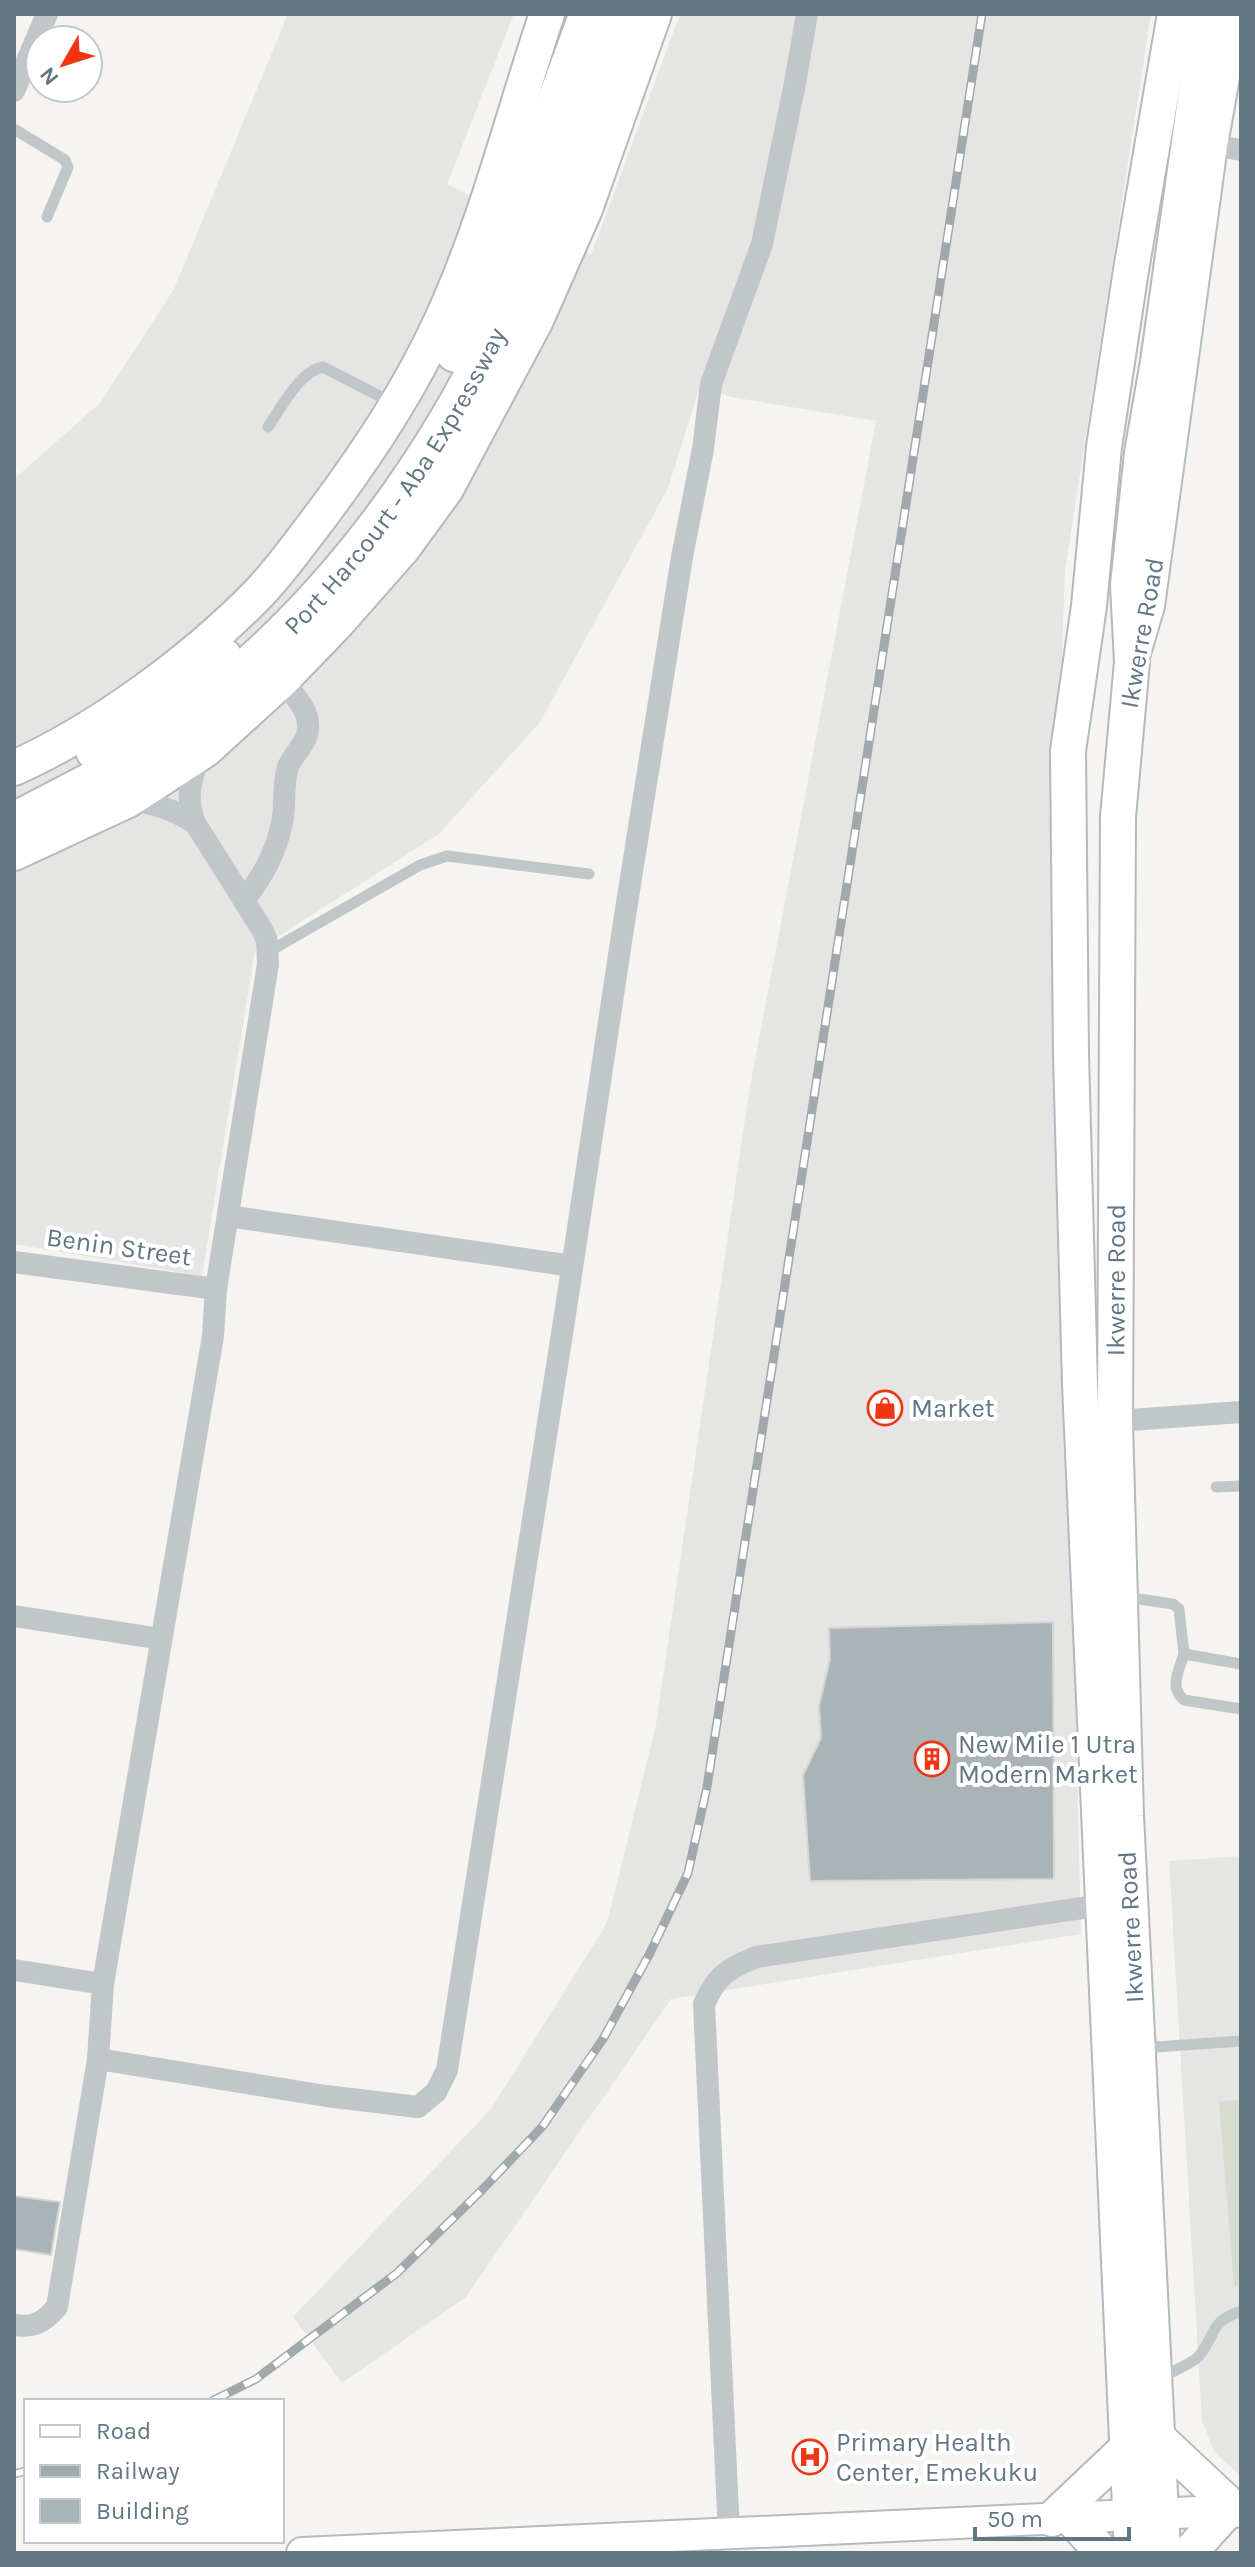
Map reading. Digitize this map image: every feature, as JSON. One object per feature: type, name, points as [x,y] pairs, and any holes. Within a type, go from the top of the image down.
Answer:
[{"type":"highway","name":"Port Harcourt - Aba Expressway","points":[[14,823],[171,735],[225,691],[284,636],[341,573],[398,500],[443,431],[511,303],[556,150],[590,14]]},
{"type":"highway","name":"Port Harcourt - Aba Expressway","points":[[14,794],[93,753],[142,722],[207,672],[317,565],[391,465],[468,331],[620,14]]},
{"type":"main road","points":[[14,768],[95,726],[207,640],[258,594],[291,557],[365,456],[397,405],[443,317],[478,228],[547,14]]},
{"type":"main road","points":[[14,853],[128,800],[205,750],[282,680],[403,548],[453,477],[536,320],[585,209],[654,14]]},
{"type":"main road","name":"Ikwerre Road","points":[[1142,2441],[1153,2382],[1126,1816],[1121,1596],[1099,1422],[1071,1055],[1068,751],[1089,606],[1104,447],[1175,14]]},
{"type":"main road","points":[[1132,662],[1128,585],[1142,453],[1158,362],[1207,14]]},
{"type":"main road","points":[[1158,362],[1186,341]]},
{"type":"main road","points":[[1104,447],[1142,453]]},
{"type":"main road","name":"Ikwerre Road","points":[[1132,662],[1118,817],[1099,1422],[1102,1905],[1146,2515],[1163,2553]]},
{"type":"main road","points":[[1103,2553],[1062,2518],[1142,2441],[1234,2510],[1189,2553]]},
{"type":"main road","name":"Ikwerre Road","points":[[1132,2553],[1146,2515]]},
{"type":"street","points":[[14,91],[47,14]]},
{"type":"street","points":[[98,2059],[326,2096],[418,2107],[436,2092],[447,2070],[624,922],[682,557],[703,449],[711,384],[762,244],[807,14]]},
{"type":"street","name":"Ikwerre Road","points":[[1132,662],[1149,606],[1186,341],[1227,148],[1235,14]]},
{"type":"street","points":[[244,901],[269,867],[283,821],[283,787],[289,763],[308,731],[301,704],[282,680]]},
{"type":"street","points":[[14,2325],[27,2327],[45,2321],[57,2307],[98,2059],[103,1984],[213,1336],[216,1289],[258,1033],[268,952],[263,931],[195,823],[190,810],[193,772],[205,750]]},
{"type":"street","points":[[128,800],[161,806],[195,823]]},
{"type":"street","points":[[228,1216],[572,1266]]},
{"type":"street","name":"Benin Street","points":[[14,1262],[216,1289]]},
{"type":"street","points":[[1099,1422],[1241,1412]]},
{"type":"street","points":[[14,1616],[161,1639]]},
{"type":"street","points":[[729,2534],[704,2004],[712,1986],[728,1968],[756,1957],[1102,1905]]},
{"type":"street","points":[[14,1970],[103,1984]]},
{"type":"street","points":[[302,2553],[1234,2510]]},
{"type":"lane","points":[[14,129],[65,160],[68,167],[47,217]]},
{"type":"lane","points":[[268,427],[313,368],[323,367],[397,405]]},
{"type":"lane","points":[[268,952],[437,858],[447,856],[589,874]]},
{"type":"lane","points":[[1216,1487],[1241,1486]]},
{"type":"lane","points":[[1121,1596],[1173,1604],[1179,1609],[1184,1654],[1176,1680],[1175,1690],[1179,1697],[1241,1709]]},
{"type":"lane","points":[[1184,1654],[1241,1664]]},
{"type":"lane","points":[[1137,2048],[1241,2041]]},
{"type":"lane","points":[[1153,2382],[1198,2358],[1224,2317],[1241,2311]]},
{"type":"shaded area","name":"Market","points":[[288,14],[514,14],[447,184],[591,255],[680,14],[1151,14],[1065,571],[1055,846],[1081,1934],[671,1999],[466,2297],[342,2383],[293,2317],[491,2109],[607,1923],[656,1725],[749,1092],[876,421],[731,397],[700,386],[668,488],[540,722],[439,834],[255,951],[202,1276],[14,1244],[14,479],[100,403],[174,289]]},
{"type":"shaded area","points":[[1241,1856],[1241,2476],[1215,2453],[1202,2421],[1169,1861]]},
{"type":"shaded area","points":[[1241,2100],[1241,2285],[1234,2286],[1219,2101]]},
{"type":"building","name":"New Mile 1 Utra Modern Market","points":[[1053,1622],[1054,1879],[810,1881],[803,1775],[821,1738],[819,1706],[830,1659],[829,1628]]},
{"type":"building","points":[[14,2196],[60,2202],[51,2255],[14,2249]]},
{"type":"railway","points":[[216,2399],[256,2379],[397,2273],[542,2127],[603,2039],[650,1953],[688,1873],[707,1787],[982,14]]},
{"type":"railway","points":[[14,2474],[24,2472]]},
{"type":"place","name":"Market","points":[[885,1408]]},
{"type":"place","name":"New Mile 1 Utra Modern Market","points":[[932,1759]]},
{"type":"place","name":"Primary Health Center, Emekuku","points":[[810,2457]]}]
